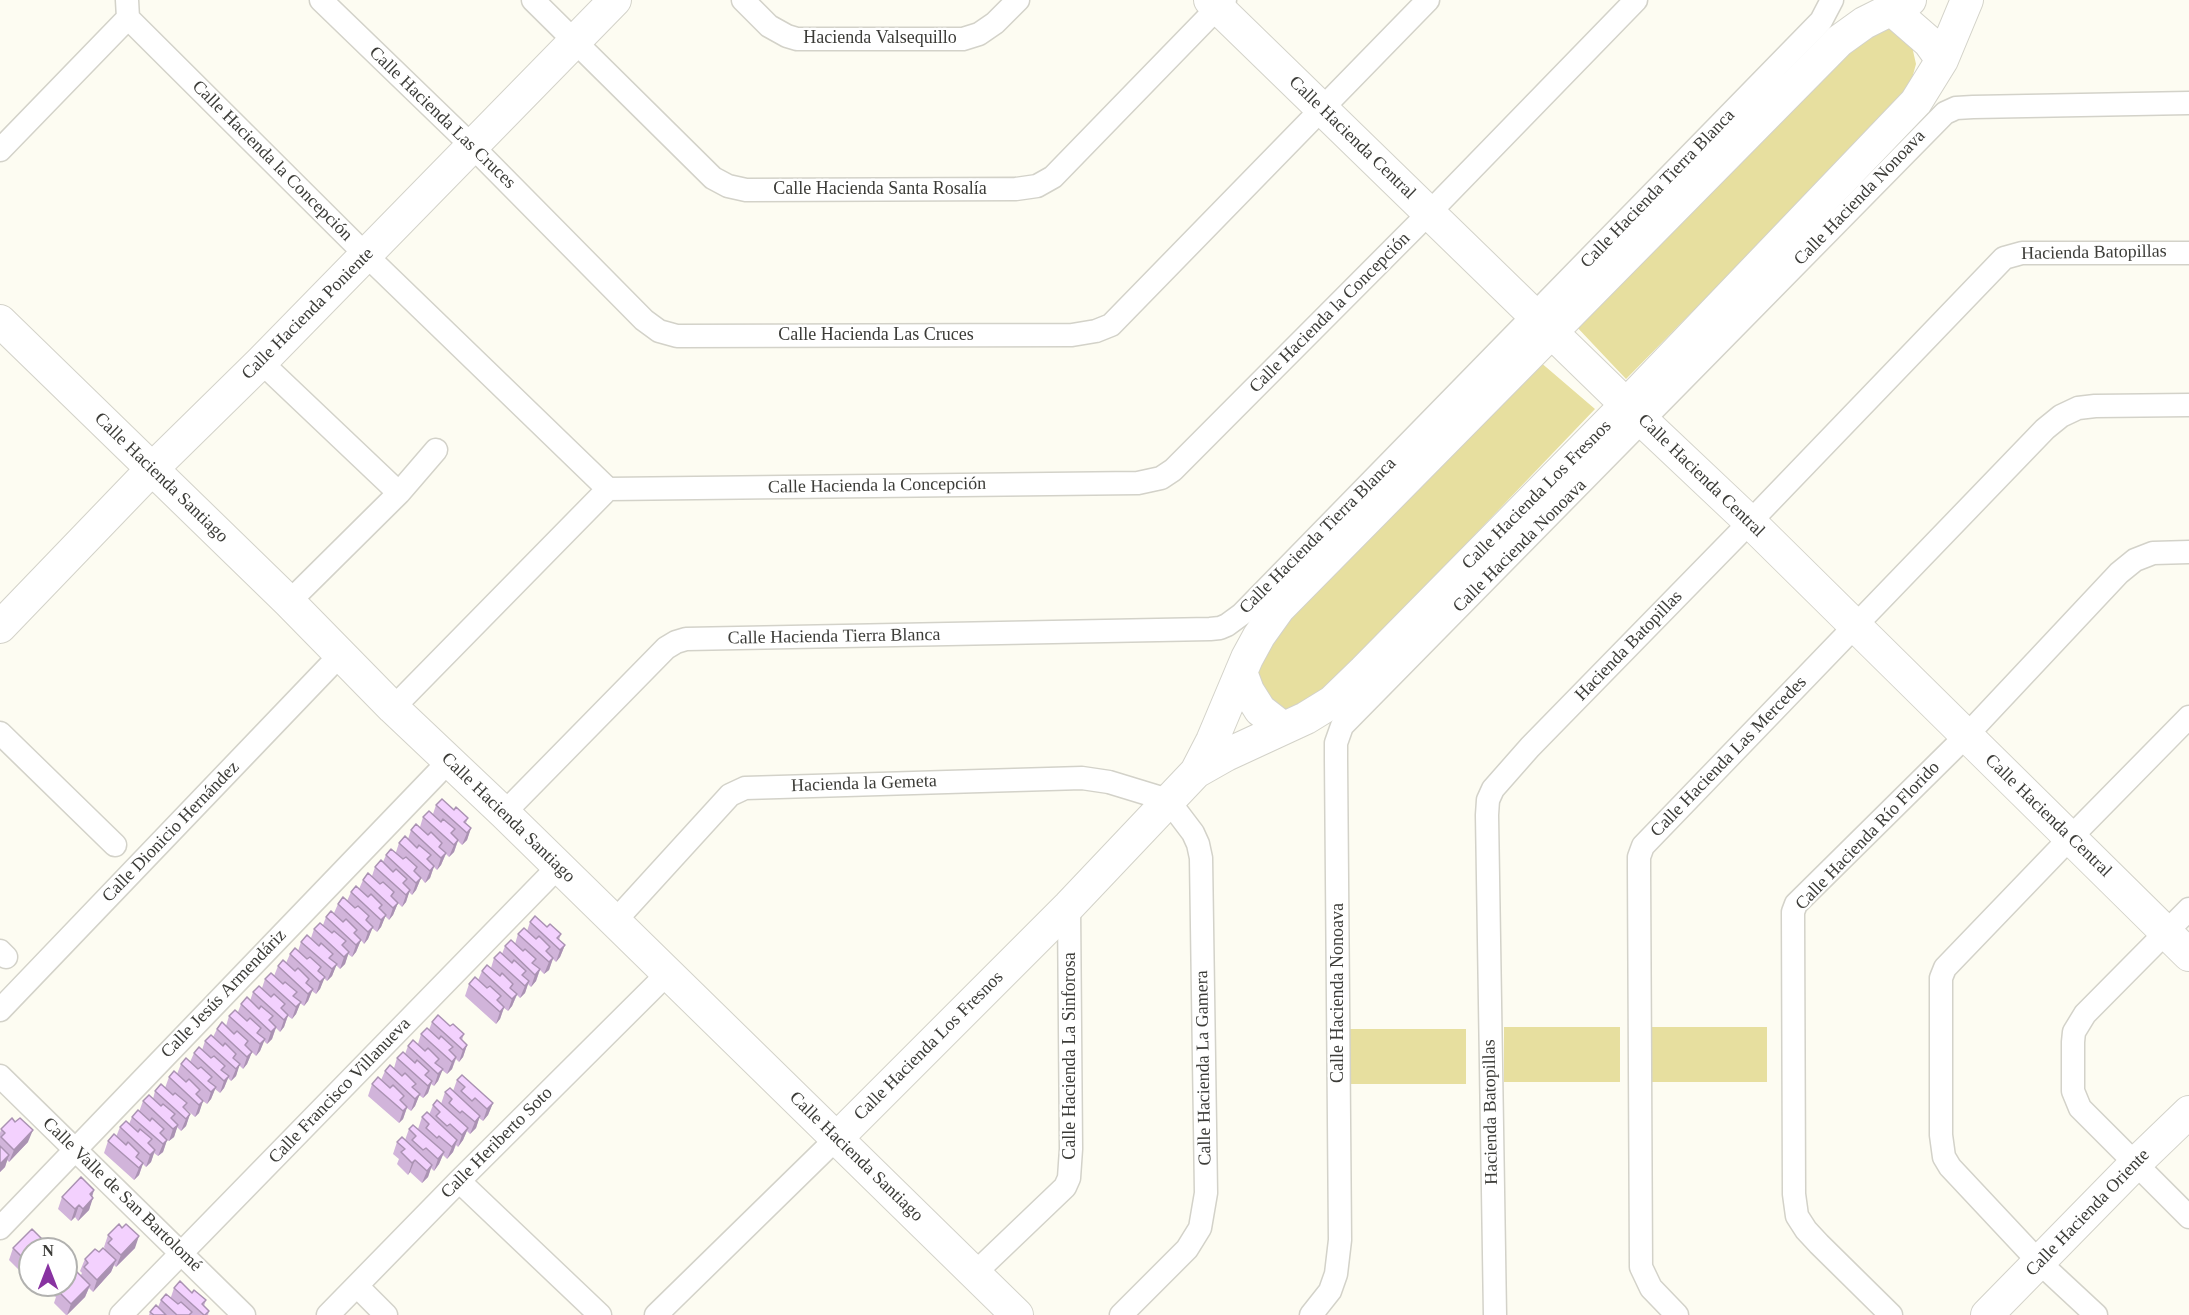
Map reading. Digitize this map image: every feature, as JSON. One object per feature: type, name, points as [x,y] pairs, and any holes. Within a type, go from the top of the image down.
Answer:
[{"type":"street","name":"Calle Hacienda Las Cruces","points":[[321,0],[471,145],[645,320],[659,331],[677,336],[1072,334],[1096,331],[1111,325],[1428,0]]},
{"type":"street","name":"Calle Hacienda Santa Rosalía","points":[[534,0],[712,178],[728,186],[746,190],[1016,189],[1038,186],[1053,177],[1218,2]]},
{"type":"street","name":"Calle Hacienda Poniente","points":[[0,627],[615,0]]},
{"type":"street","name":"Hacienda Valsequillo","points":[[743,0],[769,26],[797,39],[963,39],[995,23],[1018,0]]},
{"type":"street","name":"Calle Hacienda la Concepción","points":[[128,9],[366,255],[608,489],[1138,483],[1161,478],[1173,470],[1429,213],[1636,0]]},
{"type":"street","name":"Calle Hacienda Tierra Blanca","points":[[504,813],[666,648],[686,639],[1220,628],[1242,614],[1544,325],[1821,21],[1832,0]]},
{"type":"street","name":"Calle Hacienda Los Fresnos","points":[[1196,772],[1306,718],[1332,702],[1635,413],[1916,102],[1942,60],[1967,0]]},
{"type":"street","name":"Calle Hacienda Central","points":[[1218,2],[1323,110],[1750,522],[2189,955]]},
{"type":"street","name":"Calle Hacienda Los Fresnos","points":[[656,1315],[1069,906],[1196,772],[1259,636],[1279,608],[1544,325],[1839,41],[1864,23],[1900,4]]},
{"type":"street","points":[[1900,4],[1942,60]]},
{"type":"street","points":[[0,150],[128,9]]},
{"type":"street","name":"Calle Hacienda Nonoava","points":[[1311,1315],[1330,1291],[1336,1274],[1340,1240],[1336,759],[1338,734],[1342,726],[1635,413],[1945,113],[1956,108],[1973,107],[2189,103]]},
{"type":"street","name":"Hacienda Batopillas","points":[[1495,1315],[1488,800],[1492,789],[2004,258],[2022,253],[2189,253]]},
{"type":"street","name":"Calle Hacienda Santiago","points":[[0,321],[289,602],[393,708],[504,813],[975,1274],[1003,1310]]},
{"type":"street","points":[[261,362],[399,493]]},
{"type":"street","name":"Calle Hacienda Las Mercedes","points":[[1677,1315],[1651,1288],[1641,1267],[1640,851],[2045,429],[2061,416],[2078,408],[2095,406],[2189,405]]},
{"type":"street","points":[[289,602],[399,493],[436,450]]},
{"type":"street","points":[[393,708],[608,489]]},
{"type":"street","name":"Calle Hacienda Río Florido","points":[[1891,1315],[1806,1230],[1797,1216],[1794,1194],[1793,912],[1796,904],[1966,736],[2119,573],[2135,560],[2153,554],[2189,552]]},
{"type":"street","name":"Calle Dionicio Hernández","points":[[0,1010],[341,654]]},
{"type":"street","points":[[1241,672],[1248,691],[1260,710],[1283,728]]},
{"type":"street","points":[[2096,1315],[2040,1263],[1950,1167],[1944,1157],[1941,1135],[1941,978],[1945,968],[2189,717]]},
{"type":"street","points":[[0,733],[115,846]]},
{"type":"street","name":"Calle Jesús Armendáriz","points":[[0,1228],[449,760]]},
{"type":"street","name":"Hacienda la Gemeta","points":[[615,921],[730,795],[746,788],[1082,778],[1109,782],[1168,800]]},
{"type":"street","name":"Calle Hacienda La Gamera","points":[[1121,1315],[1187,1249],[1200,1228],[1206,1193],[1201,858],[1198,844],[1192,833],[1168,800]]},
{"type":"street","name":"Calle Francisco Villanueva","points":[[121,1315],[558,867]]},
{"type":"street","name":"Calle Hacienda La Sinforosa","points":[[975,1274],[1065,1187],[1068,1178],[1071,1149],[1069,906]]},
{"type":"street","points":[[2189,909],[2085,1014],[2074,1032],[2073,1091],[2075,1100],[2086,1116],[2189,1217]]},
{"type":"street","name":"Calle Heriberto Soto","points":[[328,1315],[668,973]]},
{"type":"street","name":"Calle Valle de San Bartolomé","points":[[0,1076],[244,1315]]},
{"type":"street","name":"Calle Hacienda Oriente","points":[[1987,1315],[2189,1112]]},
{"type":"street","points":[[459,1181],[600,1315]]},
{"type":"street","points":[[357,1286],[386,1315]]},
{"type":"shaded area","points":[[1884,28],[1897,31],[1911,42],[1916,64],[1908,93],[1626,379],[1574,324],[1841,46]]},
{"type":"shaded area","points":[[1539,361],[1595,409],[1336,680],[1312,700],[1288,711],[1254,696],[1258,645]]},
{"type":"shaded area","points":[[1504,1027],[1620,1027],[1620,1082],[1504,1082]]},
{"type":"shaded area","points":[[1651,1027],[1767,1027],[1767,1082],[1651,1082]]},
{"type":"shaded area","points":[[1350,1029],[1466,1029],[1466,1084],[1350,1084]]},
{"type":"building","points":[[442,799],[454,810],[456,807],[468,818],[464,822],[471,828],[467,833],[436,805]]},
{"type":"building","points":[[429,811],[441,822],[443,819],[455,829],[451,833],[458,840],[454,845],[423,817]]},
{"type":"building","points":[[416,824],[428,835],[431,832],[442,843],[439,847],[446,853],[441,858],[411,830]]},
{"type":"building","points":[[405,836],[417,848],[419,845],[431,855],[427,859],[434,866],[430,871],[399,843]]},
{"type":"building","points":[[391,849],[403,859],[406,857],[417,867],[414,871],[421,878],[416,883],[386,855]]},
{"type":"building","points":[[381,860],[393,872],[396,869],[407,879],[403,883],[410,890],[406,895],[375,867]]},
{"type":"building","points":[[368,873],[380,884],[383,882],[394,892],[391,896],[398,903],[393,908],[363,880]]},
{"type":"building","points":[[356,886],[368,897],[371,894],[382,905],[379,908],[386,915],[381,920],[351,892]]},
{"type":"building","points":[[343,897],[355,908],[358,906],[369,916],[366,920],[373,927],[368,932],[338,904]]},
{"type":"building","points":[[331,911],[343,922],[346,919],[357,930],[354,933],[361,940],[356,945],[326,917]]},
{"type":"building","points":[[535,916],[547,927],[550,924],[561,934],[557,938],[565,945],[560,950],[530,922]]},
{"type":"building","points":[[320,923],[346,941],[342,945],[349,952],[344,957],[314,929]]},
{"type":"building","points":[[524,928],[536,939],[539,936],[550,947],[546,951],[553,958],[549,962],[518,934]]},
{"type":"building","points":[[307,935],[319,946],[321,943],[333,954],[329,958],[337,964],[332,969],[301,942]]},
{"type":"building","points":[[511,940],[536,959],[532,963],[540,969],[535,975],[505,946]]},
{"type":"building","points":[[295,948],[307,959],[310,957],[321,967],[318,971],[325,977],[320,982],[290,954]]},
{"type":"building","points":[[500,952],[512,963],[514,960],[526,971],[522,975],[529,981],[525,986],[494,958]]},
{"type":"building","points":[[283,960],[295,971],[298,968],[309,979],[306,983],[313,989],[308,994],[278,966]]},
{"type":"building","points":[[487,965],[500,976],[502,973],[513,984],[510,988],[517,994],[512,999],[482,971]]},
{"type":"building","points":[[271,973],[283,984],[285,982],[297,992],[293,996],[301,1002],[296,1007],[265,979]]},
{"type":"building","points":[[475,977],[487,988],[490,986],[501,996],[497,1000],[504,1007],[500,1012],[469,984]]},
{"type":"building","points":[[259,986],[271,997],[274,994],[285,1004],[281,1008],[288,1015],[284,1020],[253,992]]},
{"type":"building","points":[[247,997],[259,1009],[261,1006],[273,1016],[269,1020],[276,1027],[271,1032],[241,1004]]},
{"type":"building","points":[[235,1010],[247,1021],[250,1018],[261,1028],[257,1033],[265,1039],[260,1044],[229,1016]]},
{"type":"building","points":[[438,1015],[450,1026],[453,1024],[464,1034],[460,1038],[467,1045],[463,1050],[432,1022]]},
{"type":"building","points":[[222,1022],[234,1034],[237,1031],[248,1041],[245,1045],[252,1052],[247,1057],[217,1029]]},
{"type":"building","points":[[427,1028],[439,1039],[441,1036],[453,1047],[449,1050],[456,1057],[452,1062],[421,1034]]},
{"type":"building","points":[[211,1035],[223,1046],[225,1043],[236,1054],[233,1058],[240,1064],[236,1069],[205,1041]]},
{"type":"building","points":[[413,1040],[425,1051],[428,1048],[439,1059],[435,1063],[443,1069],[438,1074],[408,1046]]},
{"type":"building","points":[[199,1047],[211,1058],[214,1056],[225,1066],[221,1070],[229,1076],[224,1081],[194,1053]]},
{"type":"building","points":[[403,1052],[415,1063],[417,1060],[429,1071],[425,1075],[432,1081],[428,1086],[397,1058]]},
{"type":"building","points":[[186,1058],[198,1069],[201,1067],[212,1077],[208,1081],[216,1087],[211,1092],[181,1064]]},
{"type":"building","points":[[390,1065],[402,1076],[405,1073],[416,1084],[412,1087],[420,1094],[415,1099],[385,1071]]},
{"type":"building","points":[[174,1071],[186,1082],[189,1079],[200,1090],[196,1094],[203,1101],[199,1105],[169,1077]]},
{"type":"building","points":[[462,1075],[493,1103],[487,1109],[475,1098],[472,1101],[461,1091],[465,1087],[457,1080]]},
{"type":"building","points":[[378,1077],[390,1088],[393,1085],[404,1096],[400,1100],[407,1107],[403,1111],[372,1084]]},
{"type":"building","points":[[161,1084],[173,1095],[175,1093],[187,1103],[183,1107],[190,1114],[186,1119],[155,1091]]},
{"type":"building","points":[[450,1088],[480,1116],[475,1122],[449,1103],[452,1099],[445,1092]]},
{"type":"building","points":[[149,1095],[161,1106],[163,1104],[175,1114],[171,1118],[178,1125],[173,1129],[143,1101]]},
{"type":"building","points":[[437,1100],[468,1128],[462,1135],[450,1124],[447,1126],[436,1116],[440,1112],[433,1105]]},
{"type":"building","points":[[138,1110],[150,1121],[152,1118],[164,1129],[160,1133],[167,1140],[163,1144],[132,1117]]},
{"type":"building","points":[[427,1112],[457,1140],[452,1147],[426,1128],[429,1124],[422,1117]]},
{"type":"building","points":[[12,1118],[15,1122],[20,1118],[33,1130],[14,1150],[1,1137],[5,1133],[1,1129]]},
{"type":"building","points":[[126,1121],[138,1132],[140,1129],[152,1139],[148,1143],[155,1150],[150,1155],[120,1127]]},
{"type":"building","points":[[413,1125],[444,1152],[438,1159],[426,1148],[423,1150],[412,1140],[416,1136],[409,1129]]},
{"type":"building","points":[[114,1134],[126,1145],[128,1142],[139,1153],[136,1157],[143,1163],[139,1168],[108,1141]]},
{"type":"building","points":[[402,1137],[432,1165],[427,1171],[415,1160],[412,1163],[401,1152],[405,1149],[397,1142]]},
{"type":"building","points":[[0,1146],[9,1155],[0,1164]]},
{"type":"building","points":[[81,1177],[94,1190],[90,1194],[93,1198],[83,1209],[79,1205],[75,1209],[62,1197]]},
{"type":"building","points":[[119,1224],[122,1228],[126,1224],[139,1236],[121,1255],[108,1243],[112,1239],[108,1235]]},
{"type":"building","points":[[32,1229],[40,1237],[24,1237]]},
{"type":"building","points":[[18,1243],[18,1253],[13,1248]]},
{"type":"building","points":[[103,1248],[116,1260],[97,1280],[84,1267],[88,1263],[85,1259],[95,1249],[99,1252]]},
{"type":"building","points":[[78,1273],[90,1285],[78,1297]]},
{"type":"building","points":[[180,1281],[192,1293],[194,1290],[206,1300],[202,1304],[209,1311],[205,1315],[174,1288]]},
{"type":"building","points":[[166,1294],[178,1304],[181,1302],[192,1312],[189,1315],[177,1315],[161,1300]]},
{"type":"building","points":[[64,1297],[78,1297],[71,1304]]},
{"type":"building","points":[[156,1305],[166,1315],[154,1315],[150,1312]]}]
